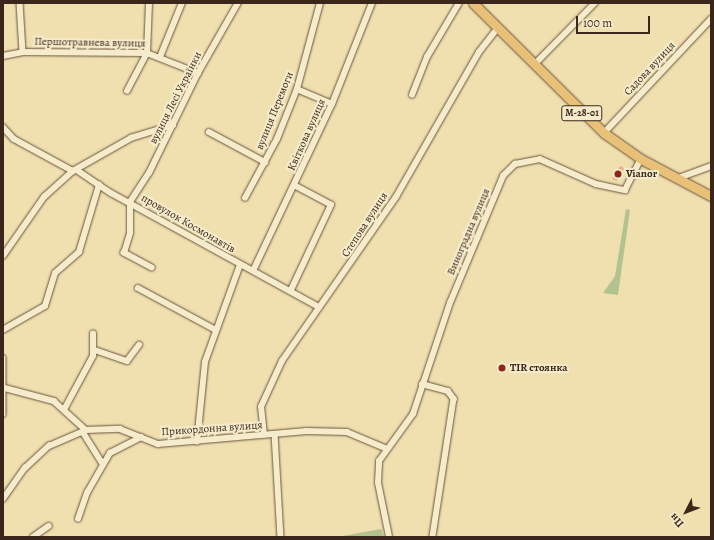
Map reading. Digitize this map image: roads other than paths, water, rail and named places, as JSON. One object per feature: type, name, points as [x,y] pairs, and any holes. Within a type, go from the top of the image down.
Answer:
[{"type":"highway","name":"М-28-01","points":[[473,3],[604,133],[641,159],[676,179],[711,196]]},
{"type":"street","points":[[20,3],[23,52]]},
{"type":"street","points":[[127,91],[147,53],[149,3]]},
{"type":"street","points":[[160,57],[182,3]]},
{"type":"street","name":"вулиця Лесі Українки","points":[[130,202],[173,125],[198,74],[238,3]]},
{"type":"street","name":"вулиця Перемоги","points":[[245,198],[265,162],[297,89],[320,3]]},
{"type":"street","name":"Квіткова вулиця","points":[[253,271],[295,186],[332,104],[372,3]]},
{"type":"street","points":[[412,95],[427,57],[460,3]]},
{"type":"street","points":[[534,65],[595,3]]},
{"type":"street","name":"Садова вулиця","points":[[604,133],[711,19]]},
{"type":"street","name":"Степова вулиця","points":[[264,435],[263,400],[296,338],[396,196],[479,52],[498,28]]},
{"type":"street","name":"Першотравнева вулиця","points":[[3,56],[23,52],[147,53],[160,57],[198,74]]},
{"type":"street","points":[[297,89],[332,104]]},
{"type":"street","points":[[3,256],[39,203],[75,170],[131,138],[173,125]]},
{"type":"street","points":[[3,127],[9,133],[75,170]]},
{"type":"street","points":[[209,132],[265,162]]},
{"type":"street","points":[[3,138],[9,133]]},
{"type":"street","name":"Виноградна вулиця","points":[[385,448],[409,421],[450,303],[508,170],[522,161],[540,159],[596,184],[625,190],[641,159]]},
{"type":"street","points":[[676,179],[711,166]]},
{"type":"street","name":"провулок Космонавтів","points":[[75,170],[99,186],[240,265],[291,290],[319,307]]},
{"type":"street","points":[[3,330],[45,306],[55,273],[79,252],[99,186]]},
{"type":"street","points":[[291,290],[331,205],[295,186]]},
{"type":"street","points":[[130,202],[130,233],[124,252],[152,268]]},
{"type":"street","points":[[198,442],[203,368],[240,265]]},
{"type":"street","points":[[138,288],[216,330]]},
{"type":"street","points":[[65,408],[95,350],[93,334]]},
{"type":"street","points":[[95,350],[127,361],[139,345]]},
{"type":"street","points":[[3,358],[5,388],[3,414]]},
{"type":"street","points":[[422,384],[448,390],[454,399],[433,537]]},
{"type":"street","points":[[5,388],[65,408],[84,431],[103,464]]},
{"type":"street","name":"Прикордонна вулиця","points":[[84,431],[120,429],[158,444],[198,442],[275,434],[347,432],[385,448]]},
{"type":"street","points":[[3,499],[25,468],[49,446],[84,431]]},
{"type":"street","points":[[275,434],[281,537]]},
{"type":"street","points":[[78,519],[87,493],[103,464],[115,448],[141,437]]},
{"type":"street","points":[[385,448],[379,461],[378,483],[389,537]]},
{"type":"street","points":[[33,537],[49,526]]},
{"type":"place","name":"Vianor","points":[[618,174]]},
{"type":"place","name":"TIR стоянка","points":[[502,368]]}]
